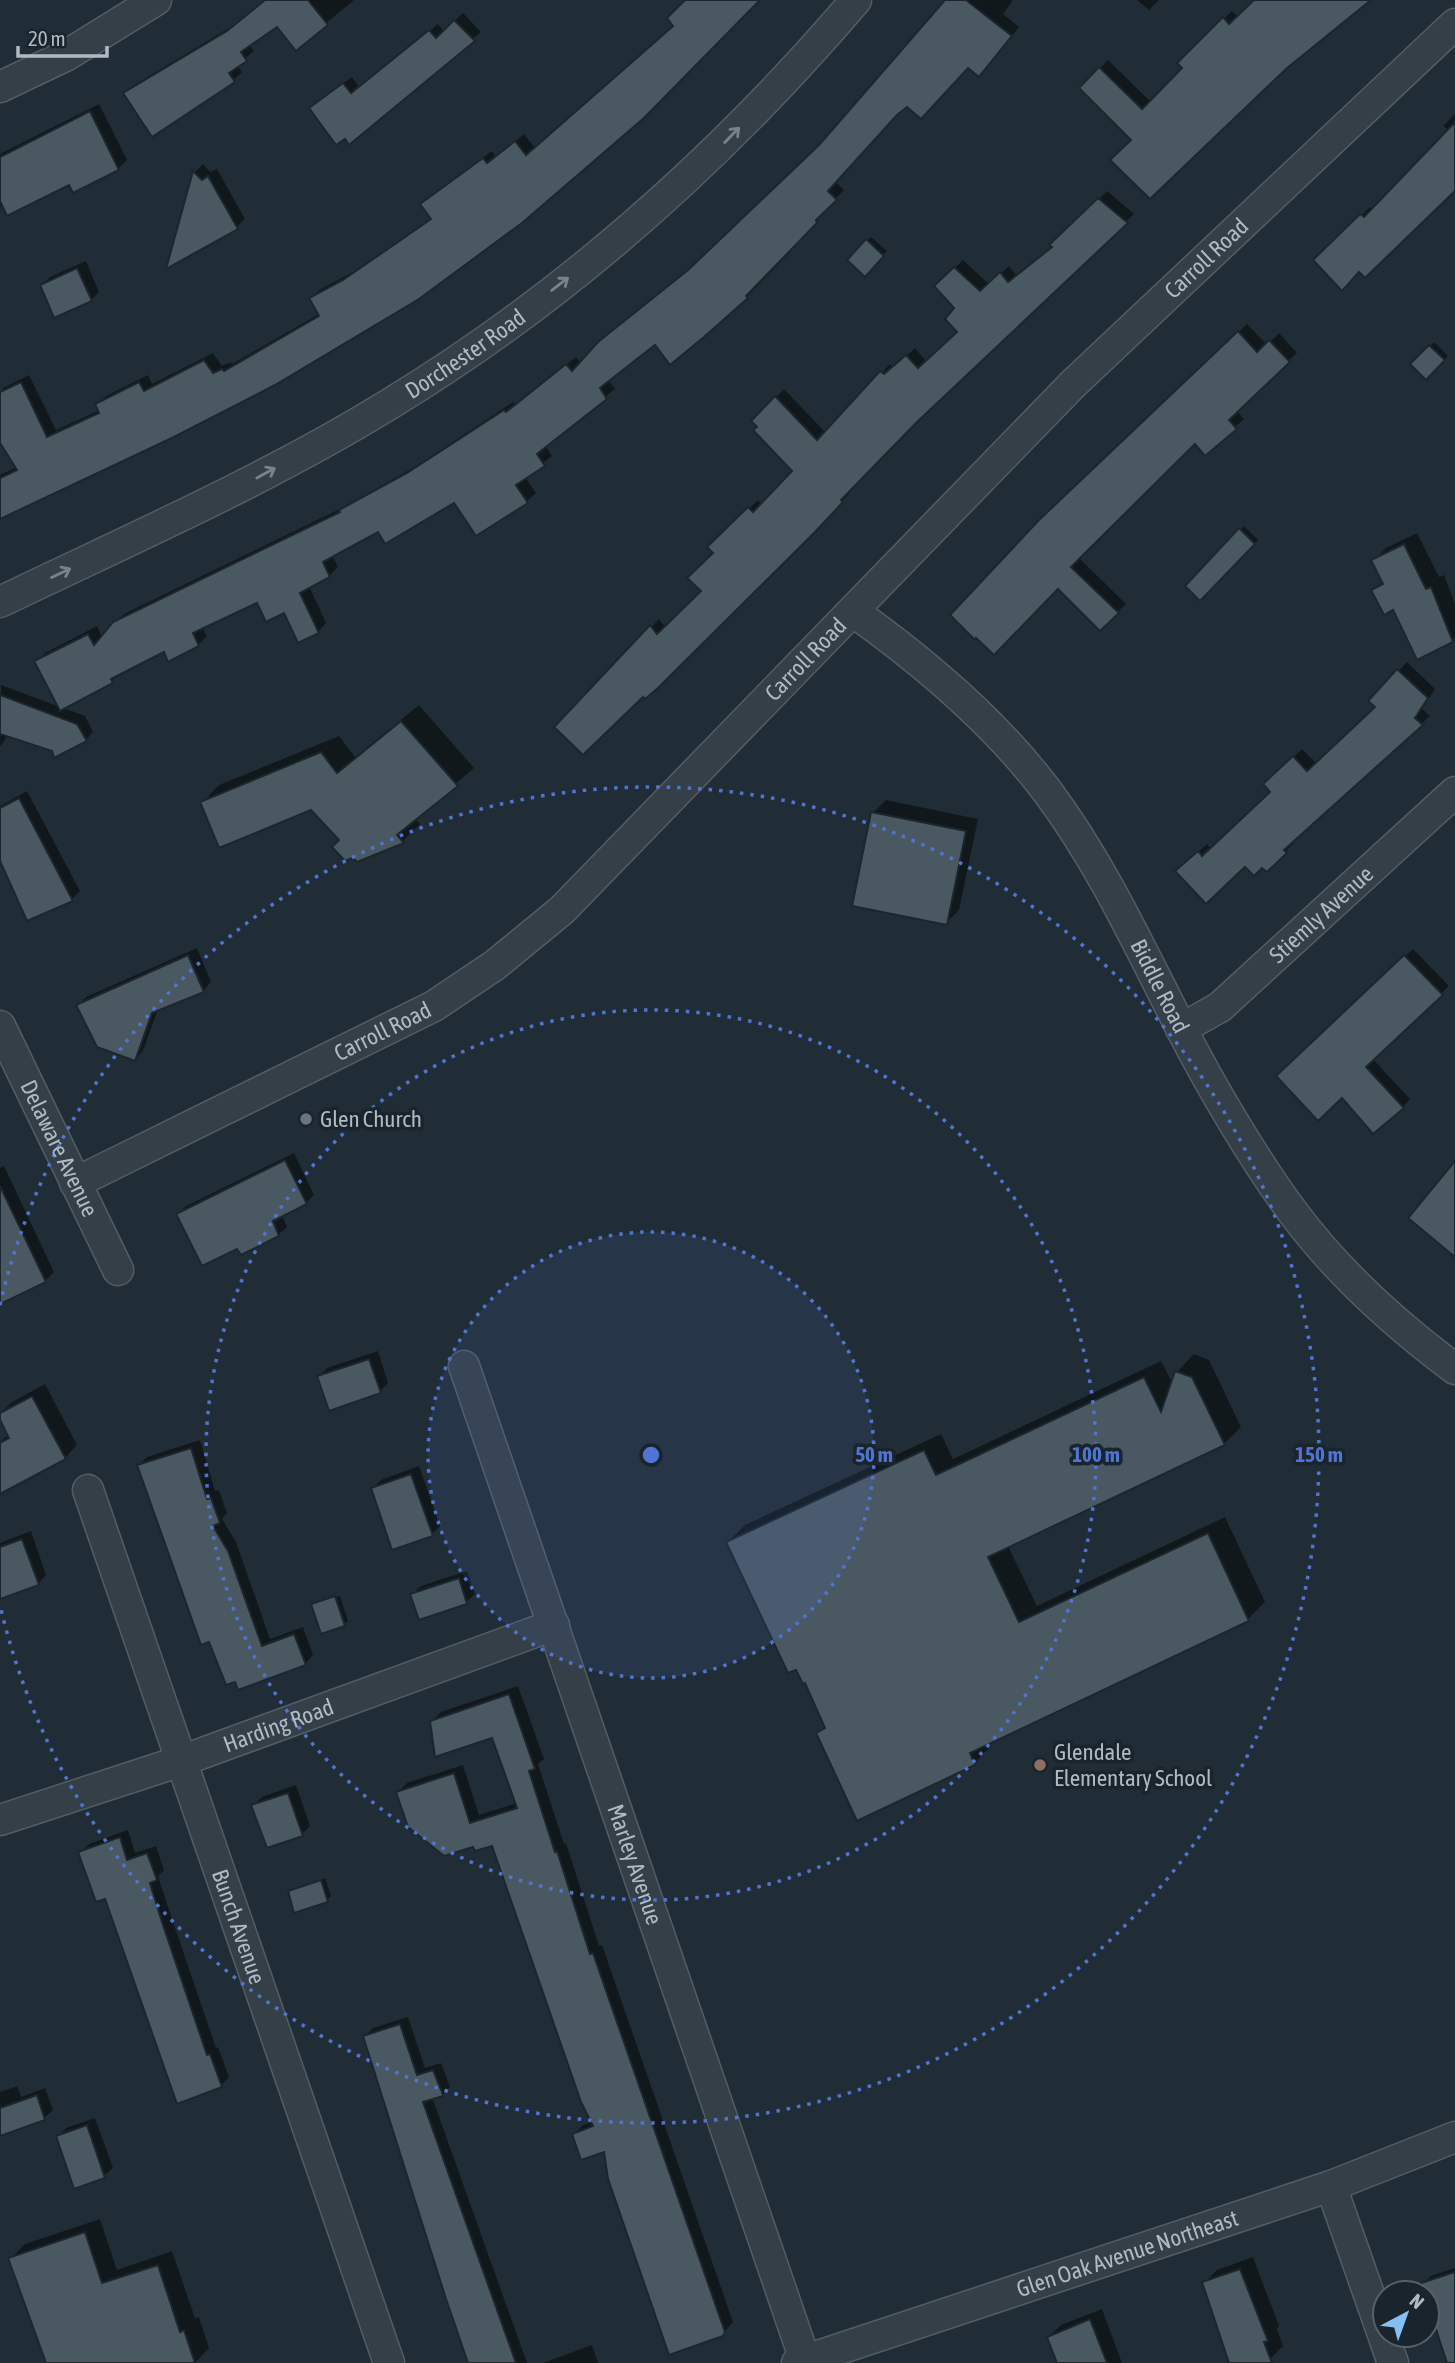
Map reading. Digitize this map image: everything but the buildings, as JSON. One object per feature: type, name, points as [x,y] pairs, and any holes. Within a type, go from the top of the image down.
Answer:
[{"type":"street","points":[[0,86],[66,55],[156,0]]},
{"type":"street","name":"Dorchester Road","points":[[0,602],[258,478],[389,405],[496,334],[645,217],[706,161],[799,67],[856,0]]},
{"type":"street","name":"Carroll Road","points":[[75,1183],[434,1006],[495,965],[562,910],[1073,384],[1455,24]]},
{"type":"street","name":"Biddle Road","points":[[854,612],[883,633],[1002,738],[1047,792],[1126,917],[1181,1028],[1293,1212],[1357,1284],[1409,1335],[1455,1369]]},
{"type":"street","name":"Stiemly Avenue","points":[[1181,1028],[1220,1007],[1455,792]]},
{"type":"street","name":"Delaware Avenue","points":[[0,1026],[118,1270]]},
{"type":"street","name":"Marley Avenue","points":[[464,1366],[803,2362]]},
{"type":"street","name":"Bunch Avenue","points":[[88,1490],[389,2363]]},
{"type":"street","name":"Harding Road","points":[[0,1820],[181,1761],[554,1625]]},
{"type":"street","name":"Glen Oak Avenue Northeast","points":[[803,2362],[1331,2186],[1455,2137]]},
{"type":"street","points":[[1331,2186],[1393,2363]]},
{"type":"place","name":"Glen Church","points":[[306,1119]]},
{"type":"place","name":"Glendale Elementary School","points":[[1040,1765]]}]
